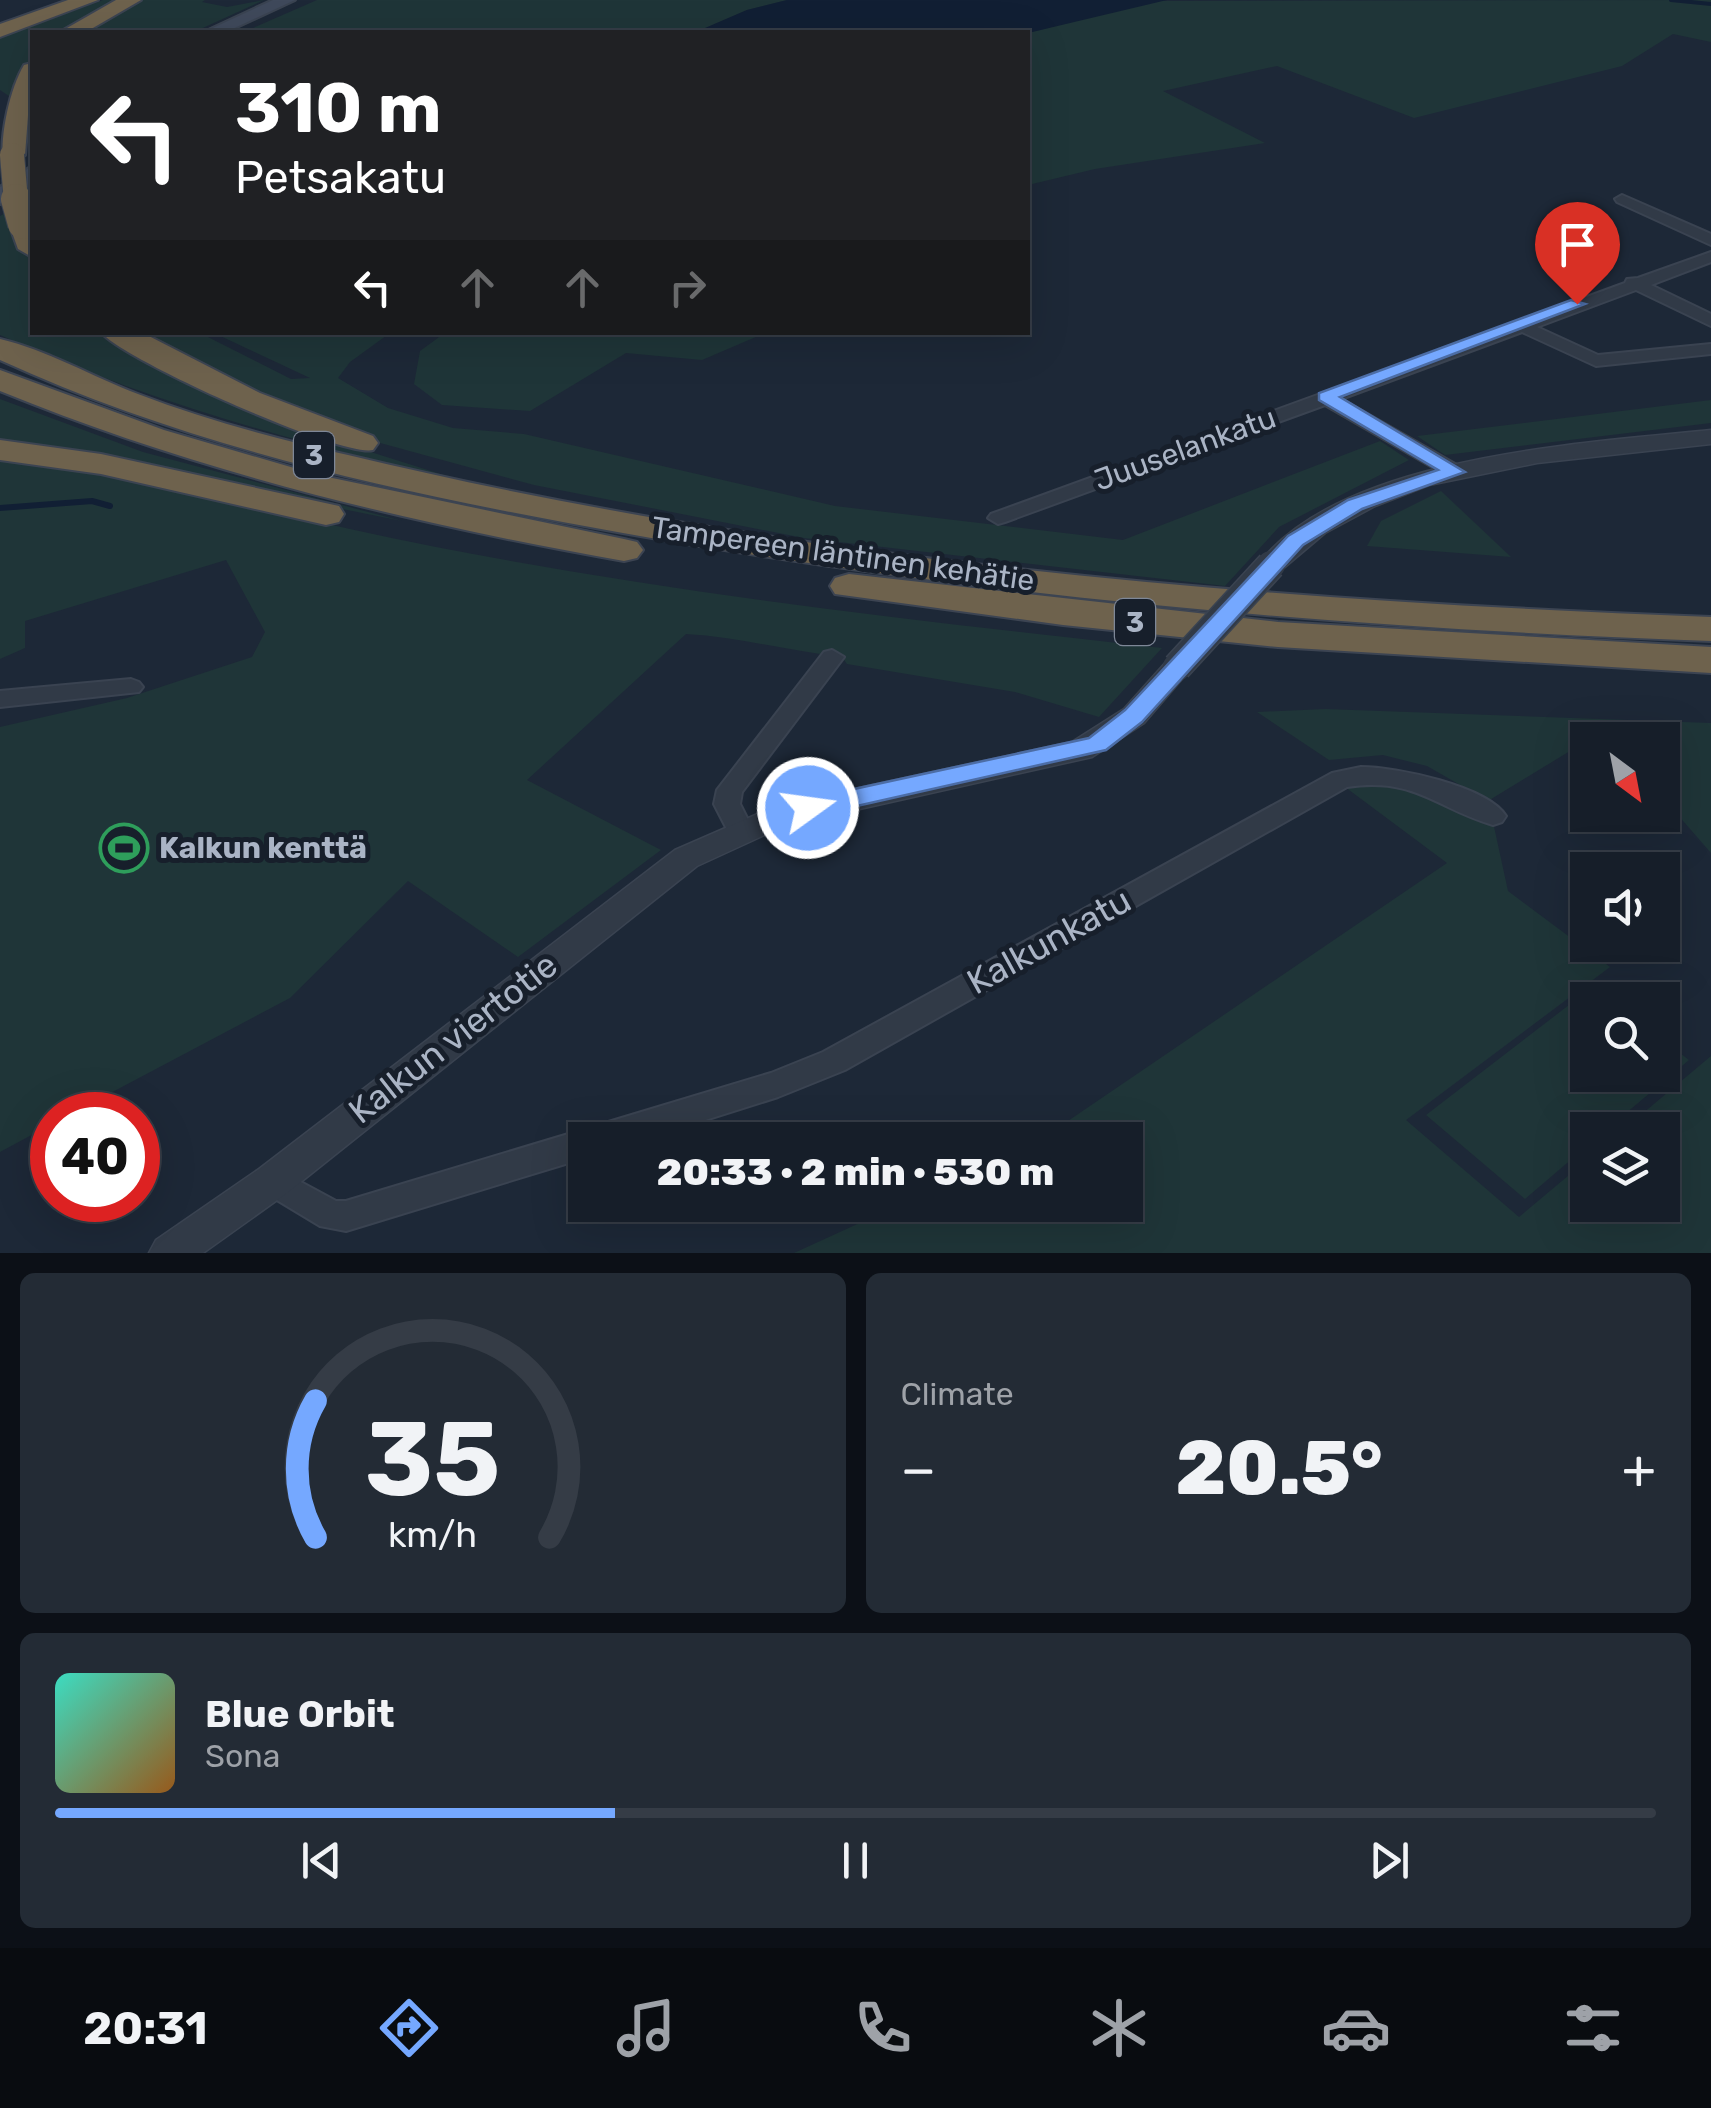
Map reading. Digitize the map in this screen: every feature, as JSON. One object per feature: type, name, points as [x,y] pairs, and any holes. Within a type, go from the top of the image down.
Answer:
[{"type":"highway","points":[[0,14],[40,0]]},
{"type":"highway","points":[[0,22],[65,0]]},
{"type":"highway","points":[[0,30],[88,0]]},
{"type":"highway","points":[[75,30],[130,0]]},
{"type":"highway","points":[[28,236],[16,202],[22,164],[20,97],[30,74]]},
{"type":"highway","points":[[0,110],[22,164]]},
{"type":"highway","points":[[121,335],[188,373],[315,427],[638,525]]},
{"type":"highway","name":"Tampereen läntinen kehätie","points":[[0,348],[35,365],[188,420],[386,475],[638,525],[942,571],[1192,599],[1424,616],[1711,630]]},
{"type":"highway","name":"Tampereen läntinen kehätie","points":[[0,380],[71,410],[248,467],[358,497],[563,540],[809,580],[1132,621],[1450,648],[1711,660]]},
{"type":"highway","points":[[0,450],[101,464],[396,528],[563,540]]},
{"type":"main road","points":[[218,30],[287,0]]},
{"type":"main road","points":[[0,198],[22,164]]},
{"type":"street","points":[[1622,199],[1711,240]]},
{"type":"street","name":"Juuselankatu","points":[[998,518],[1633,282],[1711,257]]},
{"type":"street","points":[[1633,282],[1711,321]]},
{"type":"street","points":[[1520,325],[1596,361],[1711,349]]},
{"type":"street","points":[[1326,396],[1456,472]]},
{"type":"street","name":"Kalkun viertotie","points":[[170,1253],[273,1181],[686,858],[740,830],[861,796],[1081,750],[1134,716],[1296,540],[1355,505],[1418,480],[1456,472],[1711,437]]},
{"type":"street","points":[[740,830],[726,804],[730,790],[832,657]]},
{"type":"street","points":[[0,699],[131,687]]},
{"type":"street","name":"Kalkunkatu","points":[[656,1122],[778,1084],[834,1060],[1341,779],[1385,775],[1410,780],[1492,816]]},
{"type":"street","points":[[273,1181],[332,1216],[346,1216],[568,1149]]},
{"type":"green space","points":[[103,0],[126,0],[71,30],[30,30],[30,66],[12,98],[0,90],[0,38]]},
{"type":"green space","points":[[139,0],[205,0],[202,2],[227,7],[264,0],[198,30],[85,30]]},
{"type":"green space","points":[[317,0],[787,0],[747,10],[701,30],[249,30]]},
{"type":"green space","points":[[1711,0],[1711,42],[1673,34],[1622,66],[1414,118],[1277,66],[1163,91],[1265,143],[1095,169],[1030,185],[1030,32],[1151,1]]},
{"type":"green space","points":[[9,211],[30,261],[30,335],[106,335],[208,393],[279,423],[469,483],[231,421],[114,382],[0,335],[0,216]]},
{"type":"green space","points":[[131,335],[204,335],[291,379],[310,378],[218,335],[387,335],[350,362],[338,378],[388,408],[453,428],[524,434],[835,506],[1123,540],[1380,441],[1409,460],[1279,527],[1225,586],[804,538],[534,485],[373,441],[284,409]]},
{"type":"green space","points":[[442,335],[760,335],[702,360],[626,353],[530,411],[442,405],[414,384],[420,351]]},
{"type":"green space","points":[[0,399],[143,452],[402,521],[0,440]]},
{"type":"green space","points":[[1711,400],[1711,423],[1445,455],[1417,436]]},
{"type":"green space","points":[[0,454],[526,564],[798,605],[1162,648],[1099,717],[1015,692],[847,664],[842,657],[686,634],[527,780],[661,850],[518,957],[408,881],[290,998],[112,1092],[30,1092],[30,1136],[0,1152],[0,727],[127,698],[252,657],[265,632],[226,560],[25,621],[25,648],[0,659]]},
{"type":"green space","points":[[1441,491],[1511,557],[1367,546],[1381,521]]},
{"type":"green space","points":[[1325,709],[1711,723],[1711,853],[1680,817],[1680,722],[1570,722],[1570,751],[1488,801],[1427,766],[1383,755],[1329,760],[1257,712]]},
{"type":"green space","points":[[1383,781],[1440,794],[1493,822],[1508,891],[1570,937],[1570,962],[1603,962],[1610,967],[1590,982],[1570,982],[1570,997],[1406,1120],[1519,1217],[1570,1174],[1570,1222],[1680,1222],[1680,1112],[1644,1112],[1668,1092],[1680,1092],[1680,1082],[1711,1056],[1711,1253],[794,1253],[862,1222],[1143,1222],[1143,1122],[1066,1122],[1447,863],[1345,787]]},
{"type":"green space","points":[[1570,1004],[1570,1092],[1651,1092],[1627,1112],[1570,1112],[1570,1161],[1525,1199],[1426,1115]]},
{"type":"green space","points":[[1680,1053],[1689,1060],[1680,1068]]},
{"type":"water","points":[[787,0],[1167,0],[1030,33],[701,30],[747,10]]},
{"type":"waterway","points":[[1671,0],[1711,4]]},
{"type":"waterway","points":[[0,508],[92,501],[110,506]]},
{"type":"place","name":"Kalkun kenttä","points":[[124,848]]},
{"type":"route","points":[[808,808],[1067,754],[1097,744],[1134,716],[1296,540],[1355,505],[1418,480],[1456,472],[1326,396],[1577,304]]}]
